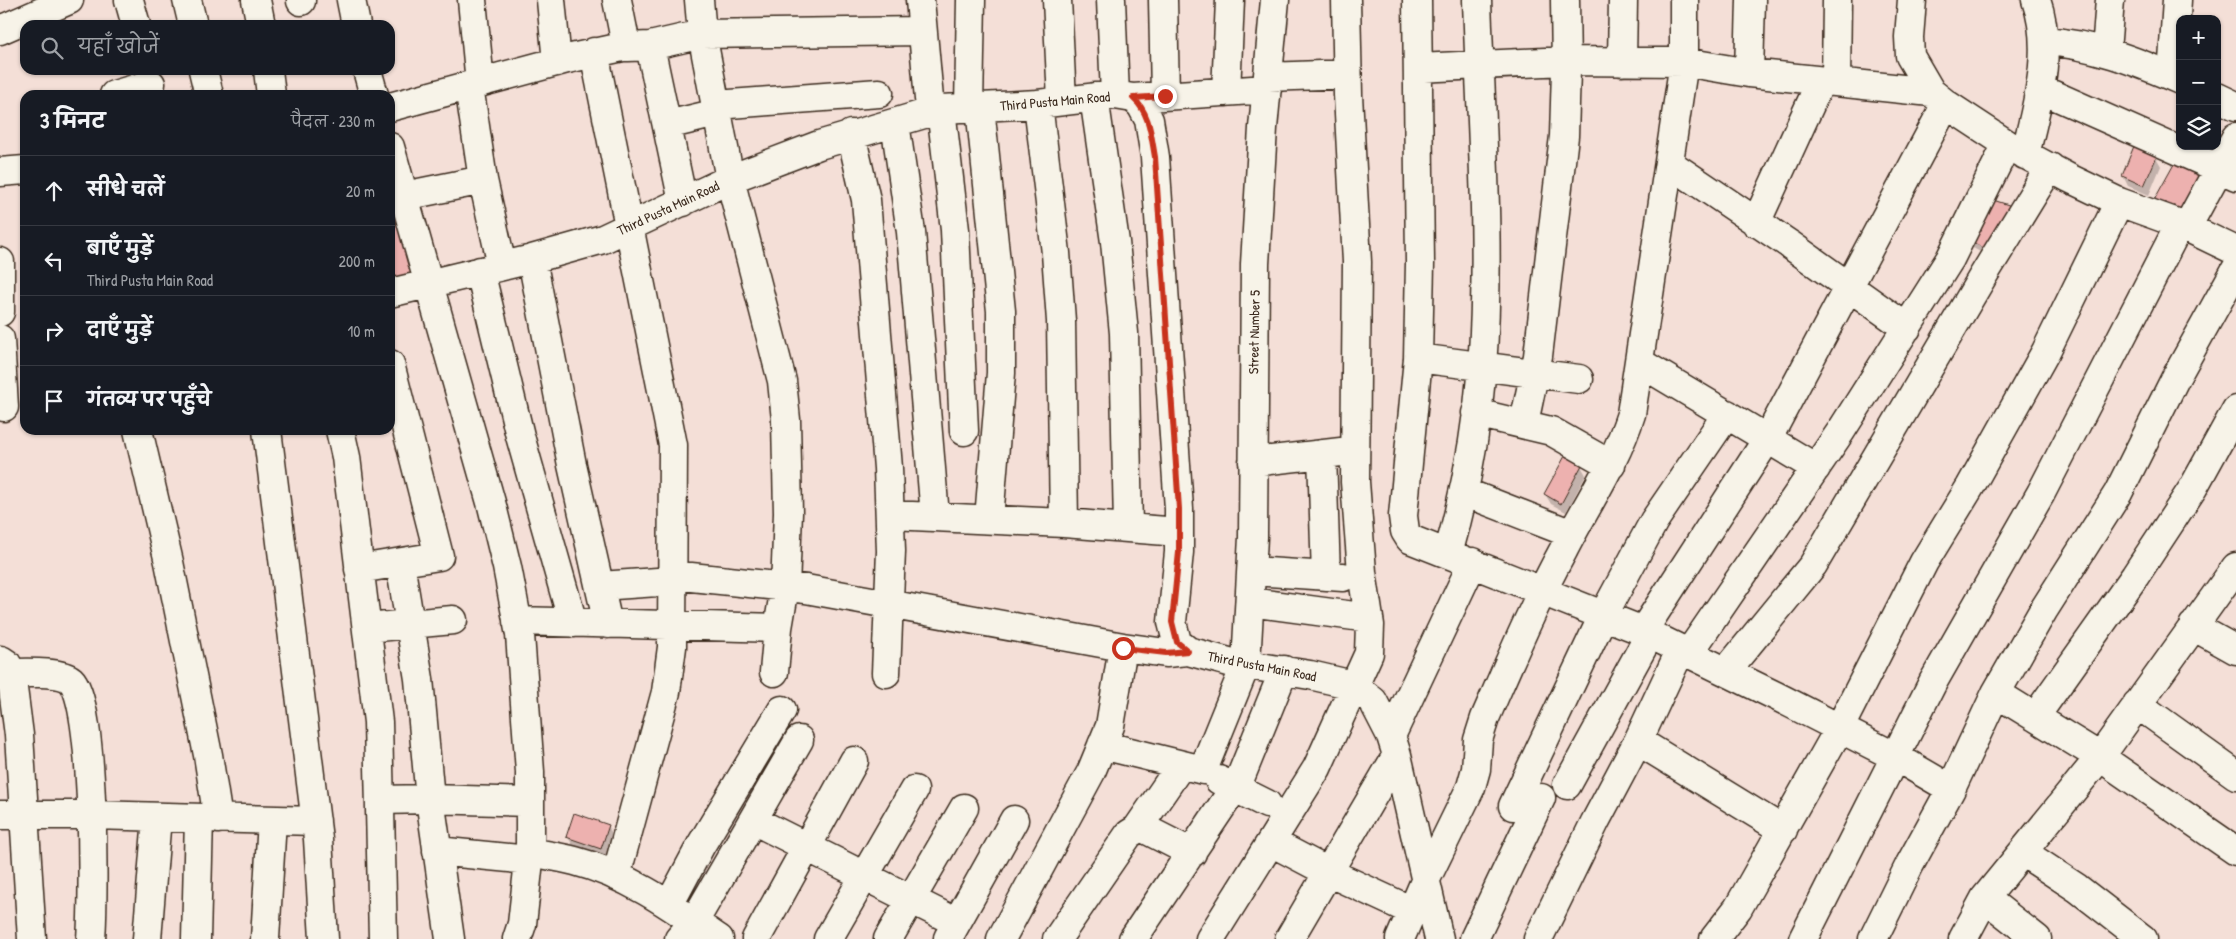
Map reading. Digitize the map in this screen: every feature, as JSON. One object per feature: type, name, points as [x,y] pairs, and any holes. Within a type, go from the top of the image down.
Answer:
[{"type":"street","points":[[23,20],[69,0]]},
{"type":"street","points":[[129,0],[135,20]]},
{"type":"street","points":[[188,0],[192,20]]},
{"type":"street","points":[[256,0],[260,20]]},
{"type":"street","points":[[472,0],[474,85],[491,269],[520,436],[573,623]]},
{"type":"street","points":[[551,0],[557,62]]},
{"type":"street","points":[[617,0],[639,46],[667,125],[683,202]]},
{"type":"street","points":[[699,0],[702,34],[730,179],[782,381],[787,467],[785,587],[778,628],[774,672]]},
{"type":"street","points":[[920,0],[929,99],[933,105],[941,109],[955,230],[964,431]]},
{"type":"street","points":[[971,0],[975,107],[1001,311],[1001,382],[990,519]]},
{"type":"street","points":[[1057,0],[1050,102],[1056,253],[1061,321],[1064,523]]},
{"type":"street","points":[[1111,0],[1115,242],[1124,333],[1128,528]]},
{"type":"street","points":[[1162,0],[1165,96]]},
{"type":"street","points":[[1226,92],[1230,0]]},
{"type":"street","name":"Street Number 5","points":[[1057,939],[1129,834],[1137,829],[1192,768],[1246,664],[1252,572],[1255,264],[1267,83],[1275,0]]},
{"type":"street","points":[[1210,939],[1317,768],[1342,716],[1353,685],[1369,654],[1369,618],[1362,578],[1355,482],[1357,262],[1346,0]]},
{"type":"street","points":[[1417,0],[1420,262],[1418,358],[1403,516],[1405,531],[1410,539],[1473,562],[1646,632],[1727,670],[1896,757],[1950,789]]},
{"type":"street","points":[[1448,554],[1464,492],[1482,368],[1485,260],[1477,0]]},
{"type":"street","points":[[1524,423],[1535,372],[1564,136],[1565,0]]},
{"type":"street","points":[[1622,62],[1623,0]]},
{"type":"street","points":[[1400,939],[1425,881],[1471,787],[1476,769],[1478,740],[1484,718],[1543,591],[1572,534],[1611,465],[1624,436],[1631,414],[1684,62],[1684,0]]},
{"type":"street","points":[[1748,73],[1752,0]]},
{"type":"street","points":[[1756,223],[1828,82],[1837,0]]},
{"type":"street","points":[[1912,0],[1909,37],[1910,56],[1938,98],[2016,149],[2050,167],[2119,202],[2184,226],[2236,251]]},
{"type":"street","points":[[1538,939],[1594,822],[1685,651],[1816,468],[1907,328],[2016,149],[2040,89],[2044,41],[2042,18],[2036,0]]},
{"type":"street","points":[[2106,51],[2110,0]]},
{"type":"street","points":[[2176,60],[2177,0]]},
{"type":"street","points":[[0,30],[20,21]]},
{"type":"street","points":[[395,106],[594,52],[702,34],[922,31]]},
{"type":"street","points":[[2044,41],[2067,43],[2106,51],[2126,57],[2176,78]]},
{"type":"street","points":[[594,52],[673,445],[672,648],[666,692],[616,876]]},
{"type":"street","points":[[1418,68],[1566,61],[1684,62],[1748,73],[1828,82],[1938,98]]},
{"type":"street","name":"Third Pusta Main Road","points":[[395,291],[532,259],[603,239],[730,179],[851,134],[941,109],[1114,97],[1226,92],[1267,83],[1348,74]]},
{"type":"street","points":[[204,75],[208,90]]},
{"type":"street","points":[[269,75],[270,90]]},
{"type":"street","points":[[368,75],[373,90]]},
{"type":"street","points":[[129,90],[151,83]]},
{"type":"street","points":[[2040,89],[2227,172]]},
{"type":"street","points":[[667,125],[716,109],[879,93]]},
{"type":"street","points":[[1114,97],[1140,105],[1149,120],[1155,157],[1179,509],[1172,622],[1177,642],[1188,651]]},
{"type":"street","points":[[1567,785],[1646,632],[1768,438],[1850,286],[1938,98]]},
{"type":"street","points":[[2221,99],[2236,106]]},
{"type":"street","points":[[895,123],[911,232],[935,516]]},
{"type":"street","points":[[851,134],[861,174],[869,228],[891,514],[886,673]]},
{"type":"street","points":[[1803,939],[1933,682],[2041,493],[2184,226],[2227,172],[2236,136]]},
{"type":"street","points":[[1669,162],[1850,286],[1907,328]]},
{"type":"street","points":[[1727,670],[1813,565],[1983,276],[2050,167]]},
{"type":"street","points":[[0,172],[20,170]]},
{"type":"street","points":[[395,173],[401,204],[430,283],[492,506],[507,566],[517,621],[525,693],[530,802],[529,856],[522,924],[518,939]]},
{"type":"street","points":[[401,204],[483,180]]},
{"type":"street","points":[[1721,937],[1839,729],[1924,562],[1970,487],[2046,351],[2119,202]]},
{"type":"street","points":[[532,259],[572,465],[608,624]]},
{"type":"street","points":[[0,262],[0,312]]},
{"type":"street","points":[[1873,939],[1950,789],[1996,693],[2043,611],[2118,492],[2176,377],[2236,269]]},
{"type":"street","points":[[0,339],[10,405]]},
{"type":"street","points":[[1418,358],[1482,368],[1535,372],[1580,379]]},
{"type":"street","points":[[1639,362],[1816,468]]},
{"type":"street","points":[[359,569],[439,556],[395,384]]},
{"type":"street","points":[[2036,717],[2135,576],[2193,488],[2236,410]]},
{"type":"street","points":[[1476,413],[1524,423],[1565,438],[1611,465]]},
{"type":"street","points":[[1513,806],[1604,614],[1654,521],[1727,414]]},
{"type":"street","points":[[139,435],[179,610],[208,755],[209,818],[196,939]]},
{"type":"street","points":[[268,435],[316,821],[324,939]]},
{"type":"street","points":[[341,435],[378,722],[383,939]]},
{"type":"street","points":[[1253,462],[1355,450]]},
{"type":"street","points":[[1322,454],[1326,576]]},
{"type":"street","points":[[1464,492],[1572,534]]},
{"type":"street","points":[[891,514],[1064,523],[1179,532]]},
{"type":"street","points":[[1290,939],[1330,873],[1394,746],[1473,562]]},
{"type":"street","points":[[400,563],[419,679],[430,799],[450,939]]},
{"type":"street","points":[[1963,939],[1986,898],[2100,757],[2236,567]]},
{"type":"street","points":[[1252,572],[1362,578]]},
{"type":"street","name":"Third Pusta Main Road","points":[[600,586],[672,578],[785,587],[889,604],[1123,648],[1166,653],[1188,651],[1353,685],[1373,701],[1394,746],[1439,939]]},
{"type":"street","points":[[1250,602],[1369,618]]},
{"type":"street","points":[[366,628],[453,620]]},
{"type":"street","points":[[517,621],[778,628]]},
{"type":"street","points":[[2193,626],[2236,650]]},
{"type":"street","points":[[1001,939],[1091,772],[1110,726],[1123,648]]},
{"type":"street","points":[[32,939],[12,815],[19,735],[6,666],[58,675],[72,681],[77,688],[84,717],[91,815],[94,900],[92,939]]},
{"type":"street","points":[[1133,939],[1234,788],[1252,752],[1284,670]]},
{"type":"street","points":[[1996,693],[2100,757],[2236,851]]},
{"type":"street","points":[[2137,704],[2236,775]]},
{"type":"street","points":[[668,905],[701,845],[782,710]]},
{"type":"street","points":[[687,930],[799,740]]},
{"type":"street","points":[[1638,741],[1783,830]]},
{"type":"street","points":[[1102,745],[1192,768],[1267,804]]},
{"type":"street","points":[[756,939],[854,761]]},
{"type":"street","points":[[828,939],[914,790]]},
{"type":"street","points":[[1474,939],[1541,798]]},
{"type":"street","points":[[380,800],[430,799],[530,802]]},
{"type":"street","points":[[888,939],[964,808]]},
{"type":"street","points":[[12,815],[91,815],[316,821]]},
{"type":"street","points":[[147,939],[156,817]]},
{"type":"street","points":[[265,939],[272,820]]},
{"type":"street","points":[[753,820],[911,899],[952,931],[1014,820]]},
{"type":"street","points":[[1137,829],[1145,829],[1192,852]]},
{"type":"street","points":[[1271,842],[1330,873],[1412,911]]},
{"type":"street","points":[[437,852],[529,856],[576,861],[616,876],[668,905],[687,930],[720,939]]},
{"type":"street","points":[[2024,853],[2076,888],[2143,939]]},
{"type":"street","points":[[1986,898],[2037,939]]},
{"type":"building","points":[[2134,146],[2157,156],[2144,186],[2122,176]]},
{"type":"building","points":[[2179,155],[2207,170],[2181,218],[2152,204]]},
{"type":"building","points":[[1990,199],[2015,207],[1992,252],[1966,239]]},
{"type":"building","points":[[400,216],[417,275],[395,281],[395,218]]},
{"type":"building","points":[[1565,456],[1582,465],[1561,504],[1544,494]]},
{"type":"building","points":[[574,813],[609,825],[601,849],[566,837]]},
{"type":"route","points":[[1123,648],[1166,653],[1188,651],[1177,642],[1172,622],[1179,552],[1179,509],[1155,157],[1149,120],[1140,105],[1133,98],[1165,96]]}]
